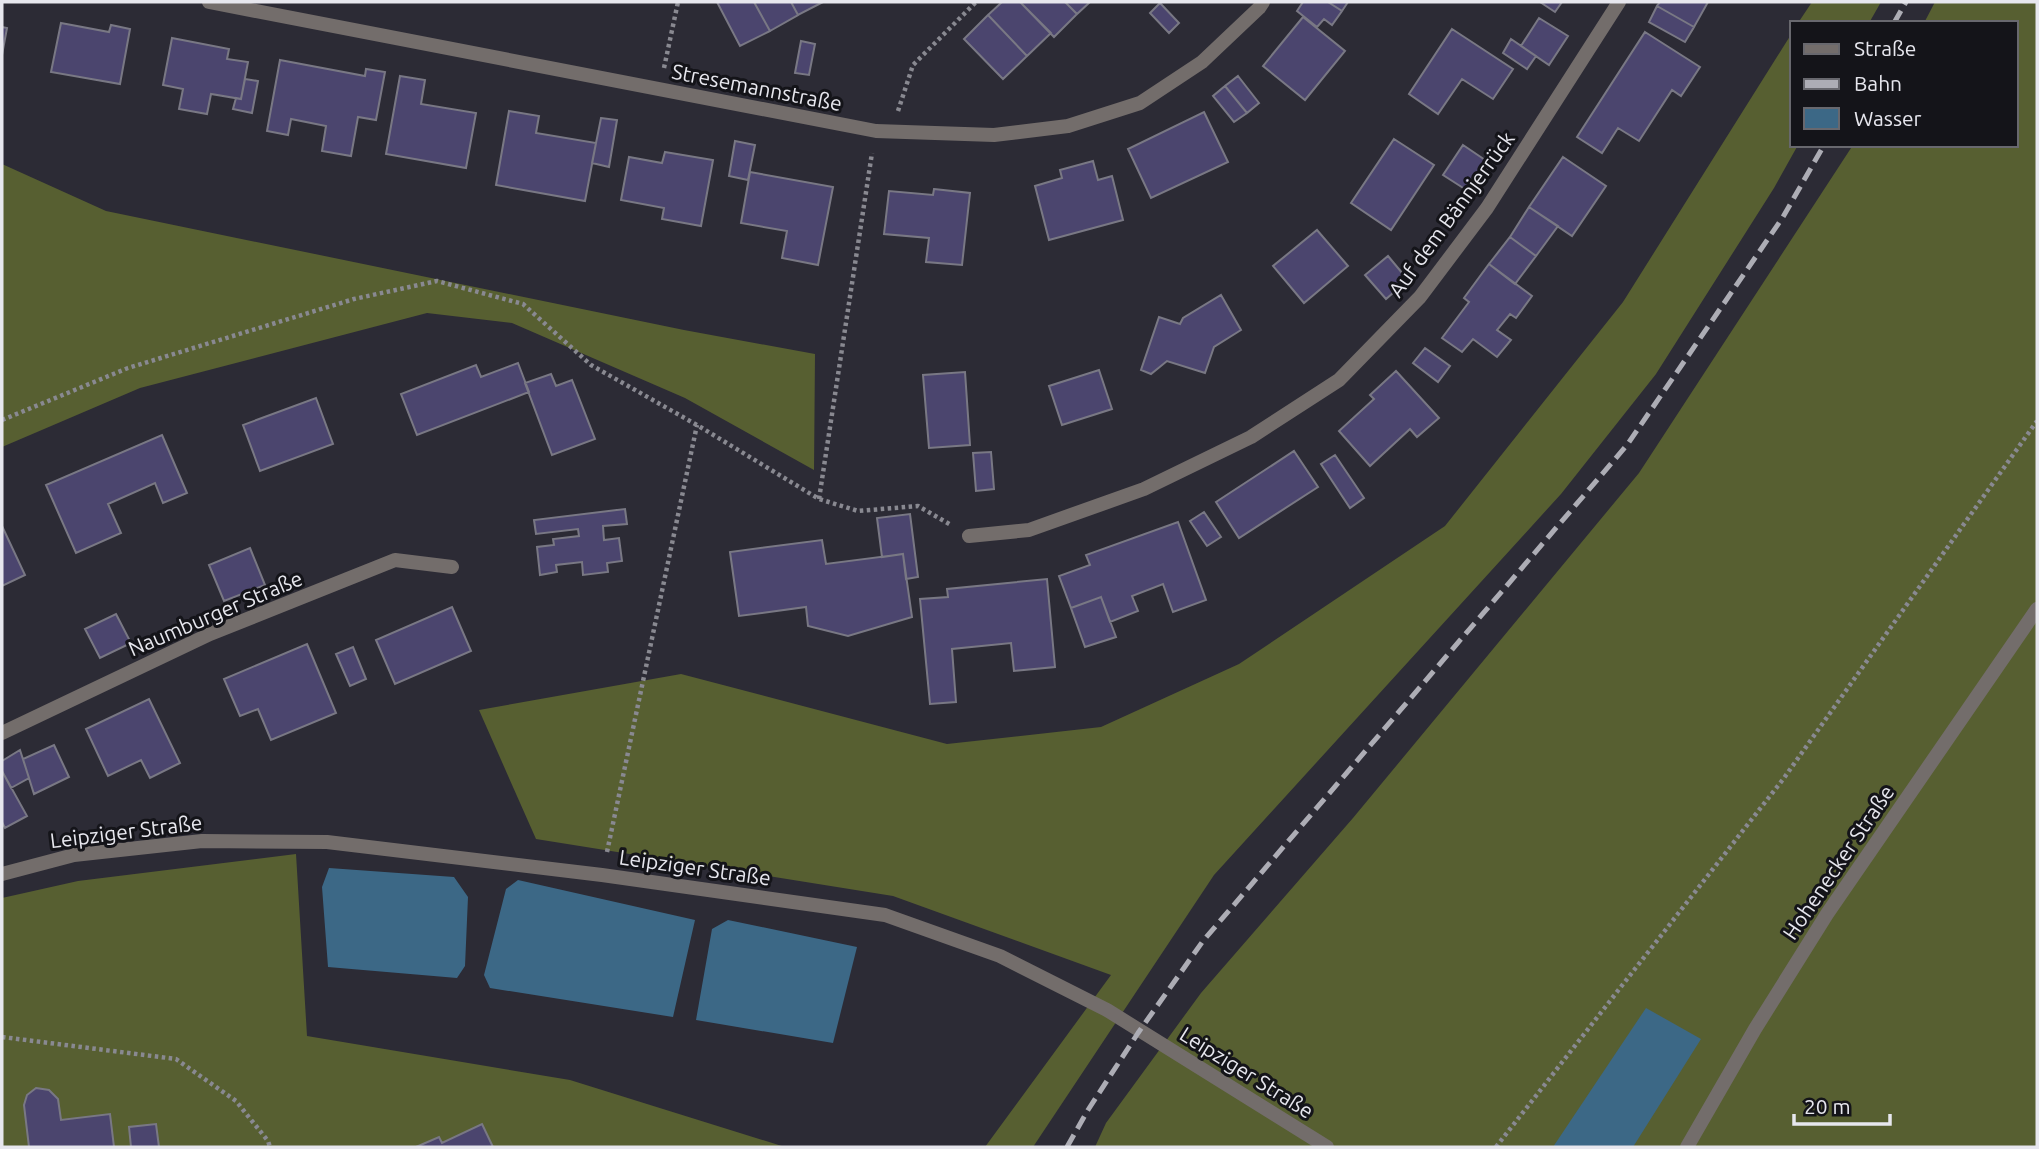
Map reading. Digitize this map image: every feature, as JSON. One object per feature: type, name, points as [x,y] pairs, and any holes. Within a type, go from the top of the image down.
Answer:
[{"type":"street","name":"Stresemannstraße","points":[[208,2],[876,131],[994,135],[1068,126],[1140,103],[1202,62],[1264,2]]},
{"type":"street","name":"Auf dem Bännjerrück","points":[[969,536],[1029,530],[1144,489],[1251,437],[1339,380],[1420,297],[1487,208],[1619,2]]},
{"type":"street","name":"Naumburger Straße","points":[[2,733],[210,634],[395,560],[452,567]]},
{"type":"street","name":"Hohenecker Straße","points":[[1687,1147],[1755,1029],[1827,914],[2037,609]]},
{"type":"street","name":"Leipziger Straße","points":[[2,874],[74,855],[202,841],[327,842],[602,875],[885,915],[1000,956],[1107,1010],[1327,1147]]},
{"type":"path","name":"Stresemannstraße","points":[[665,63],[678,2]]},
{"type":"path","points":[[903,97],[913,65],[976,2]]},
{"type":"path","points":[[819,499],[876,131]]},
{"type":"path","points":[[2,420],[128,368],[354,299],[437,281],[523,304],[591,365],[819,499],[858,511],[918,506],[969,536]]},
{"type":"path","points":[[1496,1147],[1784,778],[2037,421]]},
{"type":"path","points":[[602,875],[697,425]]},
{"type":"path","points":[[2,1037],[176,1059],[236,1101],[270,1147]]},
{"type":"green space","points":[[1812,2],[1881,2],[1870,21],[1799,21]]},
{"type":"green space","points":[[1935,2],[2037,2],[2037,1147],[1095,1147],[1106,1123],[1201,993],[1353,818],[1639,473],[1852,147],[2018,147],[2018,21],[1925,21]]},
{"type":"green space","points":[[1790,36],[1790,147],[1797,147],[1774,188],[1656,374],[1561,494],[1214,875],[1033,1147],[985,1147],[1111,975],[893,896],[536,839],[479,710],[681,674],[947,744],[1101,727],[1239,664],[1445,526],[1623,302]]},
{"type":"green space","points":[[2,164],[106,211],[684,330],[815,354],[814,470],[685,398],[512,323],[427,313],[140,388],[2,447]]},
{"type":"green space","points":[[296,854],[307,1036],[570,1080],[785,1147],[2,1147],[2,898],[78,881]]},
{"type":"water","points":[[329,868],[454,877],[468,897],[465,966],[457,978],[328,967],[322,887]]},
{"type":"water","points":[[518,880],[695,920],[673,1017],[490,988],[484,975],[506,889]]},
{"type":"water","points":[[728,920],[857,947],[833,1043],[696,1020],[712,929]]},
{"type":"water","points":[[1646,1008],[1701,1039],[1633,1147],[1553,1147]]},
{"type":"building","points":[[717,2],[754,2],[770,31],[740,46]]},
{"type":"building","points":[[754,2],[791,2],[798,15],[770,31]]},
{"type":"building","points":[[791,2],[823,2],[798,15]]},
{"type":"building","points":[[1002,2],[1020,2],[1051,33],[1027,56],[988,15]]},
{"type":"building","points":[[1020,2],[1065,2],[1077,14],[1054,37]]},
{"type":"building","points":[[1065,2],[1090,2],[1077,14]]},
{"type":"building","points":[[1303,2],[1328,2],[1342,11],[1332,25],[1324,19],[1317,27],[1297,11]]},
{"type":"building","points":[[1328,2],[1348,2],[1342,11]]},
{"type":"building","points":[[1540,2],[1562,2],[1555,12]]},
{"type":"building","points":[[1660,2],[1708,2],[1694,27],[1657,6]]},
{"type":"building","points":[[1160,3],[1179,23],[1169,33],[1150,13]]},
{"type":"building","points":[[1657,6],[1694,27],[1685,42],[1649,22]]},
{"type":"building","points":[[988,15],[1027,56],[1003,79],[964,39]]},
{"type":"building","points":[[1303,17],[1345,51],[1305,100],[1263,66]]},
{"type":"building","points":[[1539,18],[1568,36],[1549,65],[1521,46]]},
{"type":"building","points":[[61,23],[109,32],[111,25],[130,29],[120,84],[51,72]]},
{"type":"building","points":[[2,27],[7,28],[2,55]]},
{"type":"building","points":[[1452,29],[1513,69],[1493,99],[1462,79],[1438,114],[1409,94]]},
{"type":"building","points":[[1645,32],[1700,67],[1681,96],[1672,90],[1639,141],[1618,128],[1602,153],[1577,137]]},
{"type":"building","points":[[172,38],[229,49],[227,59],[248,62],[241,99],[211,94],[207,114],[179,109],[183,89],[163,85]]},
{"type":"building","points":[[1511,39],[1536,56],[1527,69],[1503,53]]},
{"type":"building","points":[[801,41],[815,44],[809,75],[795,73]]},
{"type":"building","points":[[280,60],[365,76],[366,69],[385,72],[376,120],[358,117],[351,156],[322,151],[326,126],[291,119],[288,135],[267,131]]},
{"type":"building","points":[[400,76],[425,80],[421,104],[476,113],[466,168],[386,154]]},
{"type":"building","points":[[1238,76],[1259,103],[1247,113],[1225,86]]},
{"type":"building","points":[[245,79],[258,81],[252,113],[233,109],[236,98],[241,99]]},
{"type":"building","points":[[1225,86],[1247,113],[1234,122],[1213,96]]},
{"type":"building","points":[[509,111],[539,116],[536,133],[596,143],[585,201],[496,185]]},
{"type":"building","points":[[1204,112],[1228,162],[1151,198],[1128,149]]},
{"type":"building","points":[[601,118],[617,120],[609,167],[592,163]]},
{"type":"building","points":[[1394,139],[1434,165],[1391,230],[1351,203]]},
{"type":"building","points":[[735,141],[755,145],[748,180],[729,176]]},
{"type":"building","points":[[1463,145],[1491,164],[1471,193],[1443,175]]},
{"type":"building","points":[[665,152],[713,160],[701,226],[662,219],[664,208],[621,200],[629,157],[662,163]]},
{"type":"building","points":[[1563,157],[1606,186],[1572,236],[1529,207]]},
{"type":"building","points":[[1093,161],[1098,180],[1112,176],[1123,220],[1049,240],[1035,186],[1062,178],[1060,170]]},
{"type":"building","points":[[750,172],[833,187],[818,265],[782,258],[787,231],[741,223]]},
{"type":"building","points":[[934,189],[970,193],[962,265],[926,262],[929,238],[884,234],[889,191],[933,195]]},
{"type":"building","points":[[1529,207],[1558,226],[1536,256],[1510,237]]},
{"type":"building","points":[[1317,230],[1348,266],[1304,303],[1273,266]]},
{"type":"building","points":[[1510,237],[1536,256],[1515,284],[1489,264]]},
{"type":"building","points":[[1388,256],[1408,280],[1386,299],[1365,275]]},
{"type":"building","points":[[1489,264],[1532,296],[1516,318],[1510,314],[1497,330],[1511,340],[1497,357],[1473,339],[1462,352],[1442,338],[1469,302],[1464,298]]},
{"type":"building","points":[[1221,295],[1241,330],[1214,347],[1205,373],[1167,361],[1151,374],[1141,370],[1159,317],[1180,324],[1183,318]]},
{"type":"building","points":[[1425,348],[1450,366],[1438,382],[1413,363]]},
{"type":"building","points":[[518,363],[529,392],[417,435],[401,394],[476,365],[481,377]]},
{"type":"building","points":[[1099,370],[1112,409],[1062,425],[1049,386]]},
{"type":"building","points":[[1396,371],[1439,418],[1417,437],[1410,429],[1370,466],[1339,431],[1374,399],[1370,395]]},
{"type":"building","points":[[965,372],[970,445],[929,448],[923,375]]},
{"type":"building","points":[[551,374],[556,386],[572,380],[595,439],[552,455],[525,383]]},
{"type":"building","points":[[316,398],[333,444],[260,471],[243,425]]},
{"type":"building","points":[[162,435],[187,493],[163,503],[155,483],[108,504],[121,533],[76,553],[46,485]]},
{"type":"building","points":[[1294,451],[1318,487],[1239,538],[1216,502]]},
{"type":"building","points":[[991,452],[994,489],[976,491],[973,453]]},
{"type":"building","points":[[1335,455],[1364,498],[1350,508],[1321,464]]},
{"type":"building","points":[[625,509],[627,524],[603,526],[604,540],[619,538],[622,561],[607,563],[608,572],[583,575],[582,562],[556,565],[557,572],[540,575],[537,547],[554,545],[553,539],[579,536],[578,529],[536,534],[534,520]]},
{"type":"building","points":[[1204,512],[1221,537],[1207,546],[1190,521]]},
{"type":"building","points":[[910,514],[918,577],[906,579],[903,554],[882,557],[877,518]]},
{"type":"building","points":[[1178,522],[1206,600],[1173,612],[1163,584],[1132,596],[1138,611],[1110,622],[1101,597],[1071,608],[1059,576],[1090,565],[1086,555]]},
{"type":"building","points":[[2,526],[25,575],[2,586]]},
{"type":"building","points":[[822,540],[826,564],[903,554],[912,617],[848,636],[808,626],[806,607],[739,616],[730,552]]},
{"type":"building","points":[[250,548],[265,585],[224,601],[209,565]]},
{"type":"building","points":[[1047,579],[1055,667],[1014,671],[1011,643],[952,649],[956,702],[930,704],[920,599],[948,597],[947,589]]},
{"type":"building","points":[[1101,597],[1116,637],[1085,647],[1071,608]]},
{"type":"building","points":[[452,607],[471,651],[395,684],[376,640]]},
{"type":"building","points":[[116,614],[131,643],[100,658],[85,629]]},
{"type":"building","points":[[307,644],[336,713],[271,740],[258,709],[240,716],[224,679]]},
{"type":"building","points":[[353,647],[366,679],[350,686],[336,654]]},
{"type":"building","points":[[149,699],[180,763],[150,778],[141,760],[108,776],[86,729]]},
{"type":"building","points":[[54,745],[69,777],[34,794],[23,759]]},
{"type":"building","points":[[20,750],[29,778],[11,788],[2,771],[2,761]]},
{"type":"building","points":[[2,771],[27,816],[5,828],[2,822]]},
{"type":"building","points":[[36,1088],[49,1090],[58,1099],[61,1120],[110,1114],[114,1147],[29,1147],[24,1105],[27,1095]]},
{"type":"building","points":[[156,1124],[159,1147],[131,1147],[129,1127]]},
{"type":"building","points":[[482,1124],[493,1147],[416,1147],[439,1137],[442,1143]]},
{"type":"railway","points":[[1895,21],[1906,2]]},
{"type":"railway","points":[[1067,1147],[1138,1033],[1203,941],[1627,445],[1783,217],[1823,147]]}]
